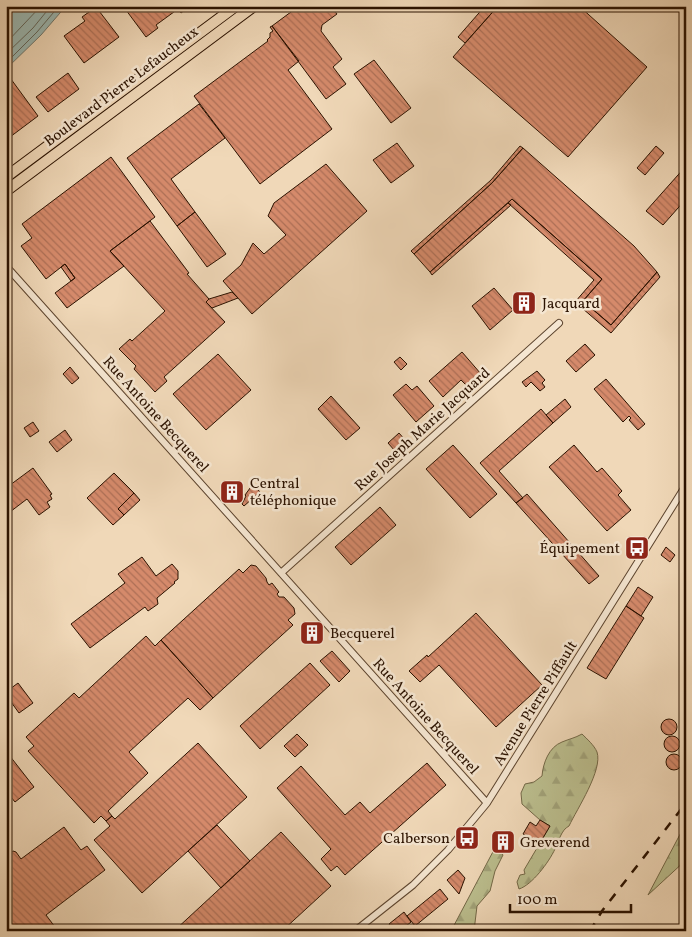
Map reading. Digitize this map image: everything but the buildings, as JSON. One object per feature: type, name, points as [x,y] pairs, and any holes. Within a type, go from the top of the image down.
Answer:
[{"type":"main road","name":"Boulevard Pierre Lefaucheux","points":[[6,177],[236,6]]},
{"type":"main road","name":"Boulevard Pierre Lefaucheux","points":[[6,190],[254,6]]},
{"type":"street","name":"Rue Antoine Becquerel","points":[[6,266],[487,803]]},
{"type":"street","name":"Rue Joseph Marie Jacquard","points":[[281,573],[558,323]]},
{"type":"street","name":"Avenue Pierre Piffault","points":[[355,931],[413,885],[448,850],[487,803],[686,485]]},
{"type":"green space","points":[[582,734],[597,752],[598,760],[593,779],[549,860],[535,878],[519,889],[517,882],[520,875],[525,874],[524,870],[550,826],[522,804],[521,793],[525,784],[534,782],[542,776],[545,761],[557,744]]},
{"type":"green space","points":[[686,823],[686,860],[648,895]]},
{"type":"green space","points":[[496,846],[503,855],[495,871],[490,891],[477,906],[474,931],[451,931]]},
{"type":"water","points":[[6,6],[66,6],[41,35],[6,69]]},
{"type":"railway","points":[[590,931],[602,911],[686,803]]},
{"type":"place","name":"Jacquard","points":[[524,303]]},
{"type":"place","name":"Central téléphonique","points":[[232,492]]},
{"type":"place","name":"Équipement","points":[[637,548]]},
{"type":"place","name":"Becquerel","points":[[312,633]]},
{"type":"place","name":"Calberson","points":[[467,838]]},
{"type":"place","name":"Greverend","points":[[503,842]]}]
